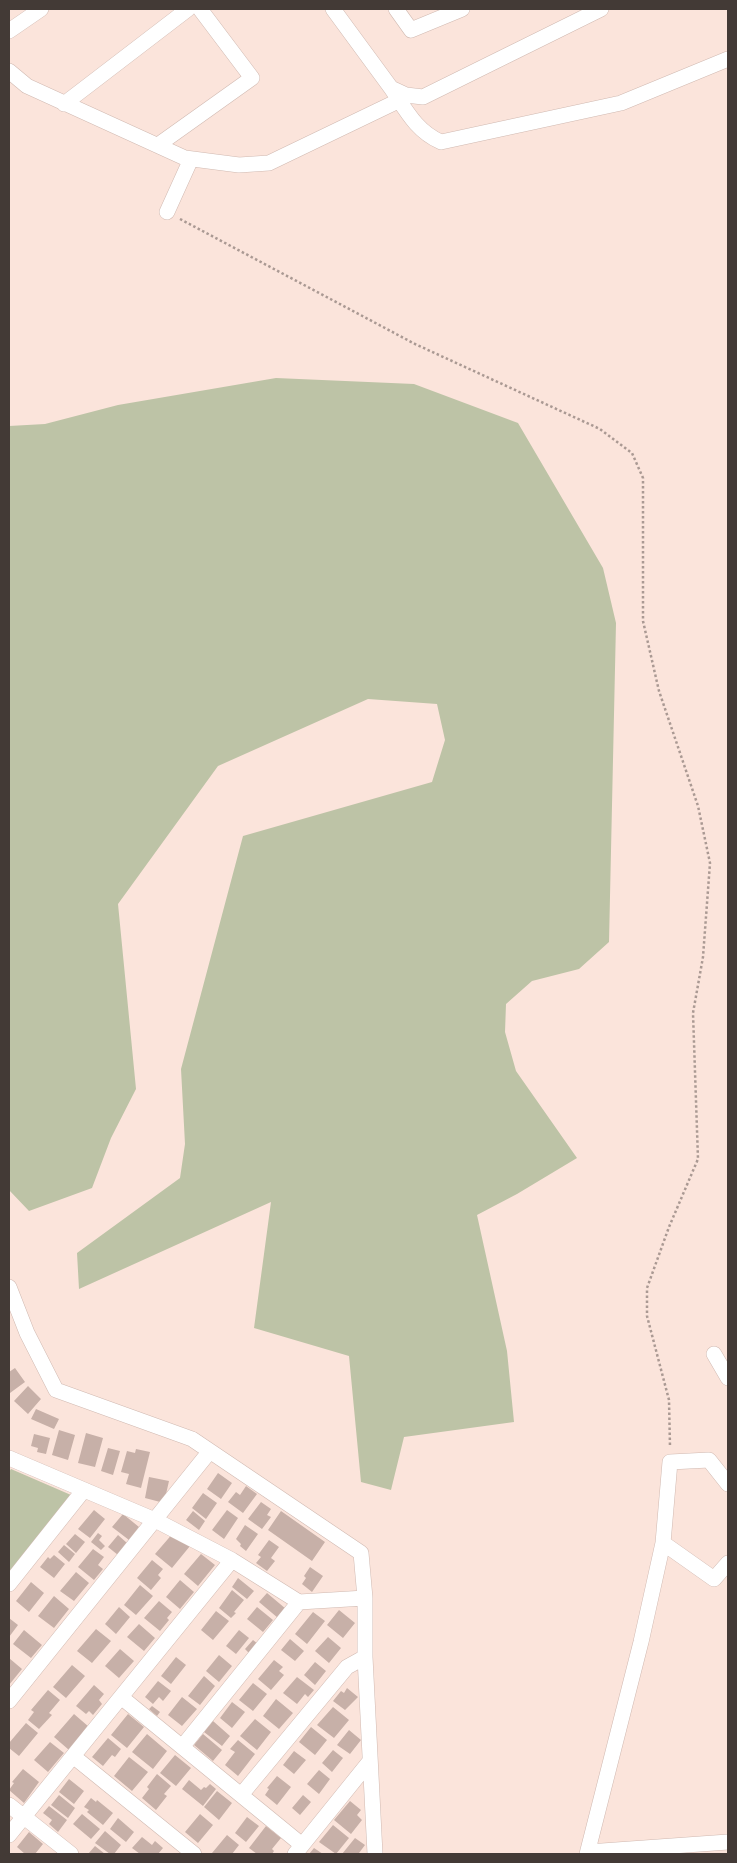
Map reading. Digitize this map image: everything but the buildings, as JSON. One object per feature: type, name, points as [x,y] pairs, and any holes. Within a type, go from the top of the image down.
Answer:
[{"type":"street","points":[[9,31],[41,9]]},
{"type":"street","points":[[64,104],[188,9]]},
{"type":"street","points":[[158,145],[252,78],[200,9]]},
{"type":"street","points":[[333,9],[417,126],[428,136],[441,142],[621,102],[728,59]]},
{"type":"street","points":[[396,9],[412,30],[462,9]]},
{"type":"street","points":[[391,88],[406,95],[423,97],[601,9]]},
{"type":"street","points":[[9,71],[27,86],[184,158],[239,166],[269,163],[400,100]]},
{"type":"street","points":[[167,212],[191,159]]},
{"type":"street","points":[[9,1288],[27,1333],[56,1390],[192,1439],[361,1553],[365,1598],[375,1854]]},
{"type":"street","points":[[714,1354],[728,1378]]},
{"type":"street","points":[[9,1701],[210,1451]]},
{"type":"street","points":[[9,1458],[155,1520],[232,1560],[298,1602],[365,1598]]},
{"type":"street","points":[[728,1484],[709,1460],[670,1462],[663,1543],[588,1853],[728,1842]]},
{"type":"street","points":[[9,1584],[83,1491]]},
{"type":"street","points":[[663,1543],[714,1579],[728,1563]]},
{"type":"street","points":[[9,1835],[232,1560]]},
{"type":"street","points":[[182,1747],[298,1602]]},
{"type":"street","points":[[241,1795],[347,1667],[366,1657]]},
{"type":"street","points":[[121,1697],[241,1795],[298,1850],[370,1761]]},
{"type":"street","points":[[73,1756],[194,1854]]},
{"type":"street","points":[[9,1805],[71,1854]]},
{"type":"path","points":[[167,212],[415,344],[600,429],[632,453],[643,478],[643,621],[659,691],[698,806],[710,863],[703,957],[694,1013],[698,1159],[669,1227],[647,1288],[647,1316],[669,1400],[670,1462]]},
{"type":"green space","points":[[276,378],[414,384],[518,423],[603,568],[616,623],[609,942],[579,969],[532,981],[506,1004],[505,1032],[516,1071],[577,1158],[517,1194],[477,1215],[507,1351],[514,1422],[404,1437],[391,1490],[361,1482],[349,1356],[254,1328],[271,1202],[79,1289],[77,1253],[180,1178],[185,1144],[181,1069],[243,836],[432,782],[445,740],[437,704],[368,699],[218,766],[118,904],[136,1089],[111,1138],[92,1188],[29,1211],[9,1190],[9,426],[45,424],[118,405]]},
{"type":"green space","points":[[11,1469],[71,1495],[9,1575],[9,1472]]}]
